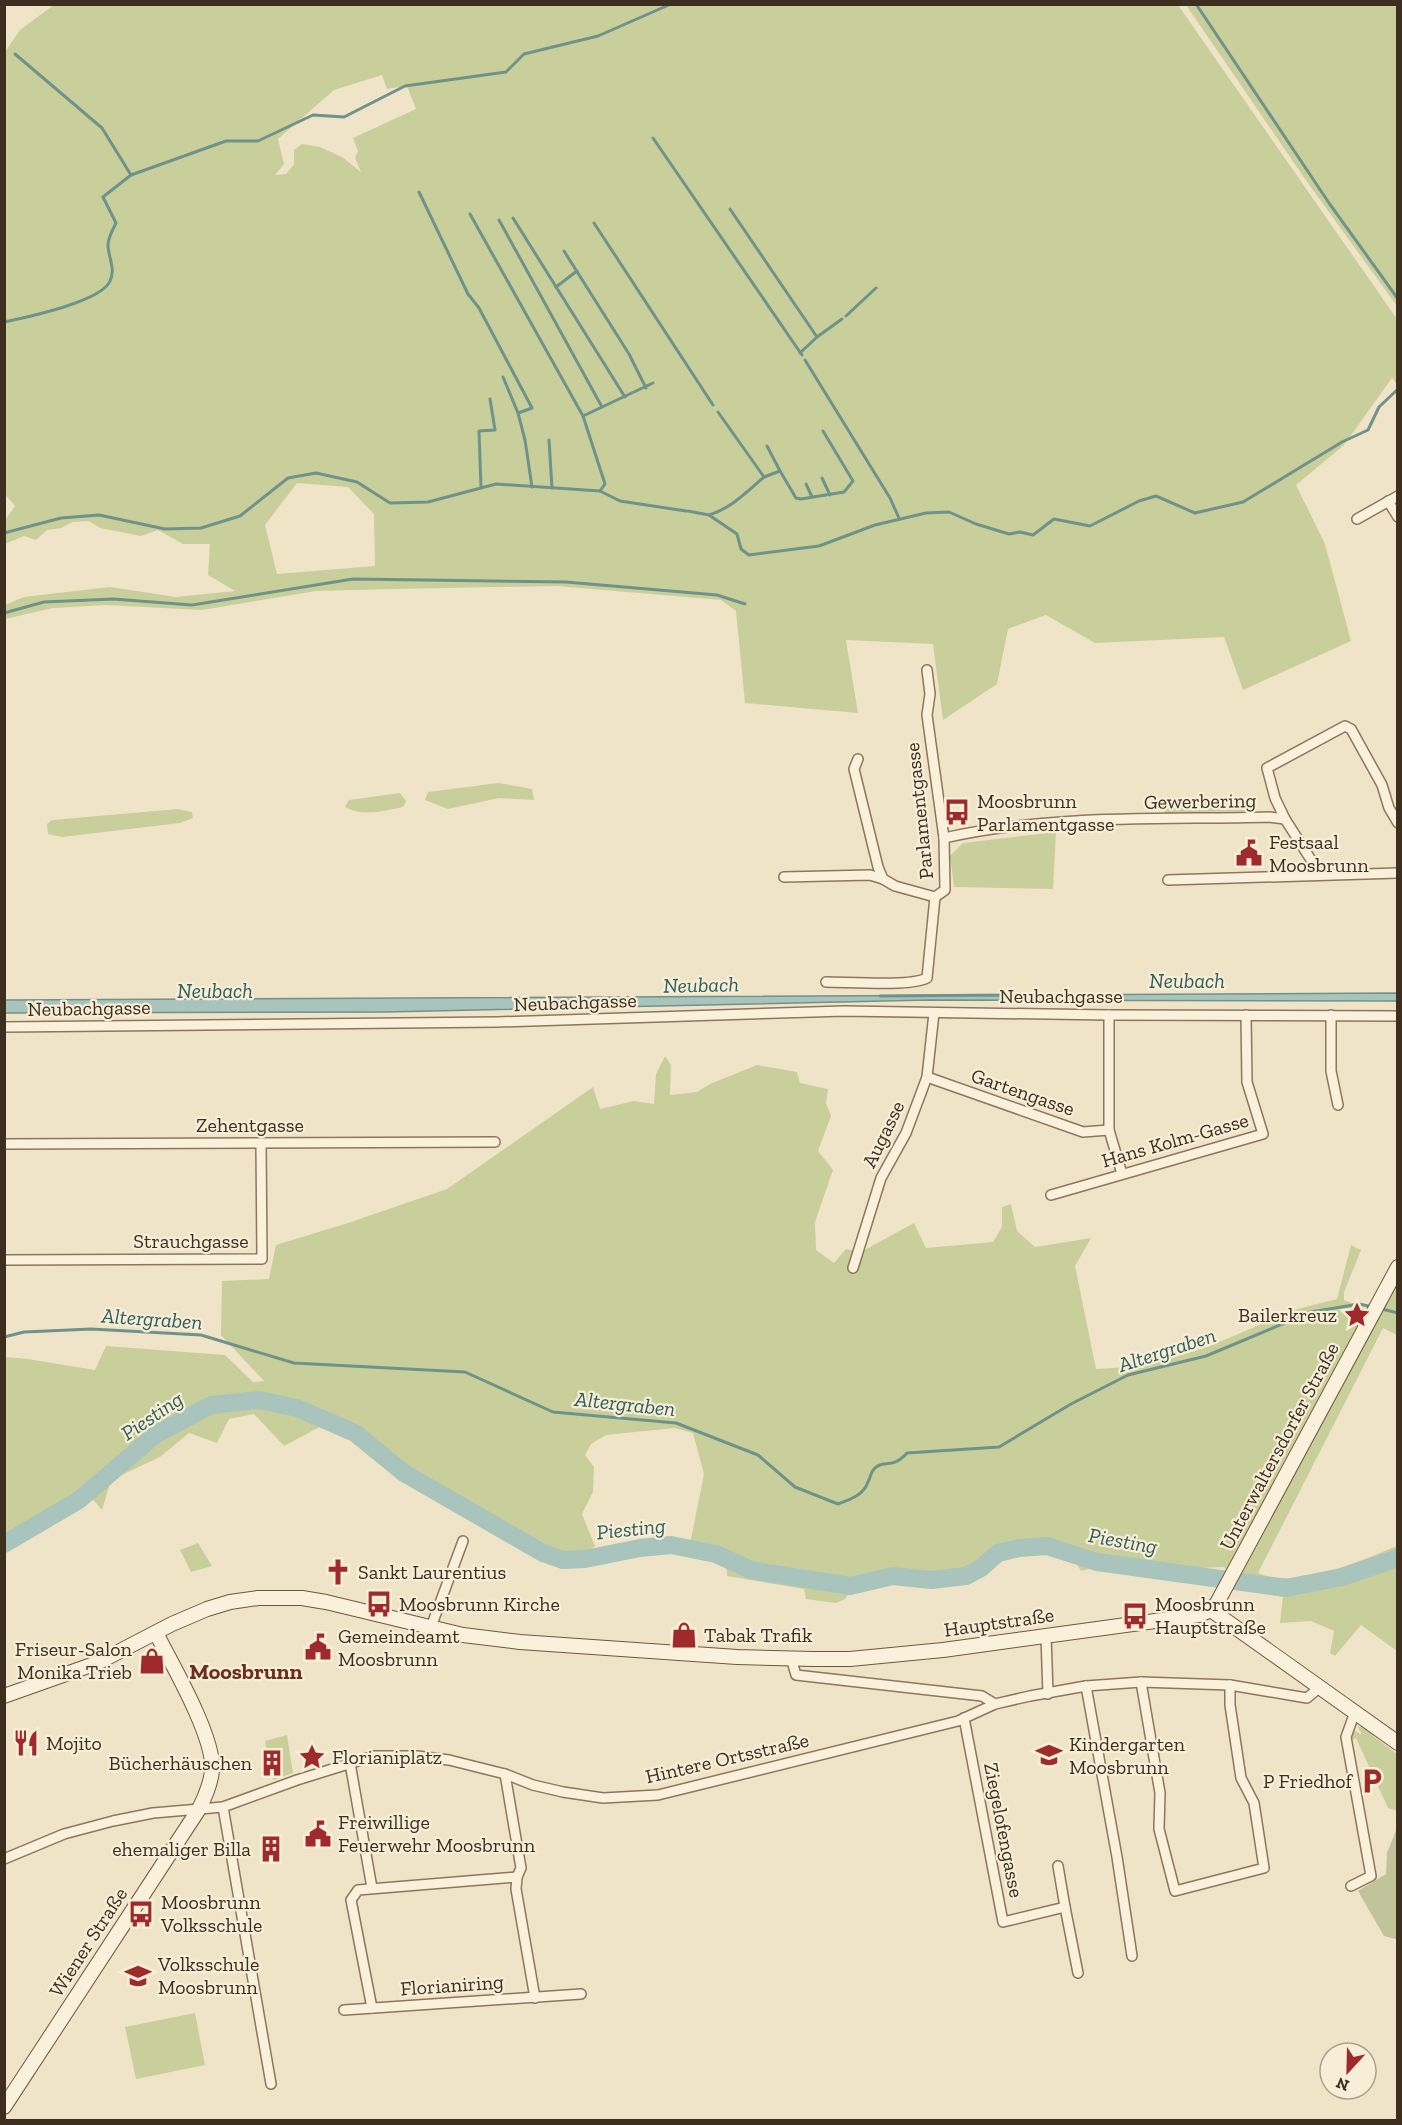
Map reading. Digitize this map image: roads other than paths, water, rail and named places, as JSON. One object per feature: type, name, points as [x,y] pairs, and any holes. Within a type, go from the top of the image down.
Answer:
[{"type":"main road","name":"Unterwaltersdorfer Straße","points":[[1211,1610],[1398,1267]]},
{"type":"main road","name":"Hauptstraße","points":[[156,1633],[207,1609],[230,1602],[302,1598],[464,1635],[520,1642],[606,1649],[850,1659],[1187,1618],[1211,1610]]},
{"type":"main road","points":[[1211,1610],[1398,1743]]},
{"type":"main road","points":[[4,1696],[97,1663],[156,1633]]},
{"type":"main road","name":"Wiener Straße","points":[[4,2107],[199,1809],[208,1791],[212,1770],[211,1749],[156,1633]]},
{"type":"street","points":[[1357,519],[1398,496]]},
{"type":"street","points":[[1388,501],[1398,517]]},
{"type":"street","name":"Parlamentgasse","points":[[784,878],[870,875],[895,886],[935,897],[945,890],[944,838],[927,715],[930,694],[927,670]]},
{"type":"street","points":[[1285,819],[1275,798],[1266,768],[1345,726],[1351,729],[1382,785],[1389,808],[1398,823]]},
{"type":"street","points":[[858,759],[854,769],[883,879]]},
{"type":"street","name":"Gewerbering","points":[[944,838],[1018,825],[1269,817],[1285,819],[1320,874]]},
{"type":"street","points":[[1168,880],[1398,873]]},
{"type":"street","points":[[826,982],[922,981],[927,978],[935,897]]},
{"type":"street","name":"Neubachgasse","points":[[4,1027],[498,1022],[843,1011],[1398,1016]]},
{"type":"street","name":"Augasse","points":[[853,1268],[881,1178],[909,1126],[927,1077],[934,1013]]},
{"type":"street","points":[[1108,1015],[1109,1130],[1122,1174]]},
{"type":"street","name":"Hans Kolm-Gasse","points":[[1051,1195],[1263,1134],[1247,1082],[1246,1015]]},
{"type":"street","points":[[1331,1015],[1331,1071],[1338,1104]]},
{"type":"street","name":"Gartengasse","points":[[927,1077],[1083,1131],[1109,1130]]},
{"type":"street","name":"Zehentgasse","points":[[4,1144],[495,1142]]},
{"type":"street","name":"Strauchgasse","points":[[4,1260],[262,1259],[261,1143]]},
{"type":"street","points":[[431,1627],[463,1540]]},
{"type":"street","points":[[1046,1636],[1048,1694]]},
{"type":"street","points":[[790,1658],[796,1675],[982,1696],[995,1704]]},
{"type":"street","points":[[1141,1682],[1160,1792],[1159,1829],[1175,1891],[1264,1868],[1254,1803],[1241,1779],[1230,1705],[1230,1685]]},
{"type":"street","name":"Hintere Ortsstraße","points":[[4,1859],[64,1834],[113,1821],[153,1812],[223,1807],[374,1756],[417,1756],[449,1760],[505,1774],[533,1785],[603,1798],[658,1796],[964,1718],[995,1704],[1086,1686],[1141,1682],[1230,1685],[1307,1698],[1320,1687]]},
{"type":"street","points":[[1086,1686],[1117,1857],[1132,1956]]},
{"type":"street","points":[[1351,1886],[1371,1876],[1346,1737],[1355,1712]]},
{"type":"street","name":"Ziegelofengasse","points":[[964,1718],[1003,1922],[1065,1907]]},
{"type":"street","points":[[350,1763],[372,1888]]},
{"type":"street","name":"Florianiring","points":[[505,1774],[521,1868],[517,1877],[516,1889],[535,1998]]},
{"type":"street","points":[[223,1807],[271,2084]]},
{"type":"street","points":[[1058,1866],[1078,1973]]},
{"type":"street","points":[[372,2008],[351,1900],[358,1890],[517,1877]]},
{"type":"street","name":"Florianiring","points":[[344,2010],[581,1995]]},
{"type":"water","points":[[1397,993],[1397,1001],[929,1000],[385,1012],[4,1013],[5,1000]]},
{"type":"waterway","points":[[4,322],[79,302],[104,289],[112,276],[108,242],[116,223],[103,197],[131,175],[226,141],[258,141],[313,115],[344,117],[405,86],[506,72],[524,54],[598,36],[671,4]]},
{"type":"waterway","points":[[1196,4],[1329,203],[1398,299]]},
{"type":"waterway","points":[[15,54],[102,128],[131,175]]},
{"type":"waterway","points":[[653,138],[802,355]]},
{"type":"waterway","points":[[419,192],[468,294],[479,308],[532,408],[518,413],[525,440],[532,487]]},
{"type":"waterway","points":[[730,209],[817,337]]},
{"type":"waterway","points":[[470,214],[583,416]]},
{"type":"waterway","points":[[513,218],[625,397]]},
{"type":"waterway","points":[[499,220],[602,407]]},
{"type":"waterway","points":[[594,223],[713,405]]},
{"type":"waterway","points":[[564,251],[629,354],[646,388]]},
{"type":"waterway","points":[[556,287],[577,271]]},
{"type":"waterway","points":[[846,316],[876,288]]},
{"type":"waterway","points":[[800,353],[842,319]]},
{"type":"waterway","points":[[805,360],[890,498],[899,518]]},
{"type":"waterway","points":[[503,377],[518,413]]},
{"type":"waterway","points":[[600,491],[605,484],[583,416],[653,383]]},
{"type":"waterway","points":[[688,511],[709,515],[737,534],[741,549],[749,555],[819,546],[875,525],[926,513],[949,512],[976,524],[1009,534],[1020,532],[1033,535],[1054,519],[1090,526],[1139,501],[1156,496],[1195,513],[1243,502],[1342,442],[1368,430],[1379,407],[1398,389]]},
{"type":"waterway","points":[[481,488],[479,431],[495,430],[490,399]]},
{"type":"waterway","points":[[709,515],[731,504],[764,477],[718,412]]},
{"type":"waterway","points":[[780,471],[796,498],[844,492],[853,481],[823,431]]},
{"type":"waterway","points":[[549,440],[552,488]]},
{"type":"waterway","points":[[764,477],[780,471],[767,446]]},
{"type":"waterway","points":[[4,533],[61,518],[99,515],[165,529],[201,528],[240,516],[288,478],[316,473],[357,482],[390,503],[428,502],[496,484],[600,491],[620,501],[686,511]]},
{"type":"waterway","points":[[822,478],[830,495]]},
{"type":"waterway","points":[[806,484],[812,497]]},
{"type":"waterway","points":[[4,613],[44,602],[113,599],[192,605],[353,579],[566,582],[717,595],[745,604]]},
{"type":"waterway","name":"Neubach","points":[[880,996],[1015,995]]},
{"type":"waterway","name":"Altergraben","points":[[4,1337],[24,1332],[91,1329],[201,1335],[294,1363],[465,1372],[553,1412],[676,1423],[758,1455],[795,1487],[838,1504],[863,1491],[877,1466],[897,1461],[907,1453],[999,1447],[1071,1404],[1128,1375],[1206,1356],[1311,1312],[1359,1304],[1373,1307]]},
{"type":"waterway","name":"Altergraben","points":[[1382,1309],[1398,1313]]},
{"type":"waterway","name":"Piesting","points":[[4,1544],[79,1500],[155,1435],[211,1405],[259,1400],[297,1408],[355,1433],[404,1473],[543,1553],[563,1560],[585,1559],[640,1548],[671,1545],[716,1554],[751,1570],[850,1586],[893,1576],[931,1580],[966,1576],[981,1568],[998,1553],[1019,1548],[1047,1546],[1097,1562],[1286,1588],[1342,1577],[1398,1558]]},
{"type":"place","name":"Moosbrunn Parlamentgasse","points":[[957,812]]},
{"type":"place","name":"Festsaal Moosbrunn","points":[[1249,853]]},
{"type":"place","name":"Bailerkreuz","points":[[1357,1315]]},
{"type":"place","name":"Sankt Laurentius","points":[[338,1572]]},
{"type":"place","name":"Moosbrunn Kirche","points":[[379,1604]]},
{"type":"place","name":"Moosbrunn Hauptstraße","points":[[1135,1616]]},
{"type":"place","name":"Tabak Trafik","points":[[684,1635]]},
{"type":"place","name":"Gemeindeamt Moosbrunn","points":[[318,1647]]},
{"type":"place","name":"Friseur-Salon Monika Trieb","points":[[152,1661]]},
{"type":"place","name":"Mojito","points":[[26,1743]]},
{"type":"place","name":"Kindergarten Moosbrunn","points":[[1049,1755]]},
{"type":"place","name":"Florianiplatz","points":[[312,1757]]},
{"type":"place","name":"Bücherhäuschen","points":[[272,1763]]},
{"type":"place","name":"P Friedhof","points":[[1372,1781]]},
{"type":"place","name":"Freiwillige Feuerwehr Moosbrunn","points":[[318,1834]]},
{"type":"place","name":"ehemaliger Billa","points":[[271,1849]]},
{"type":"place","name":"Moosbrunn Volksschule","points":[[141,1914]]},
{"type":"place","name":"Volksschule Moosbrunn","points":[[138,1976]]},
{"type":"district","name":"Moosbrunn","points":[[246,1671]]}]
